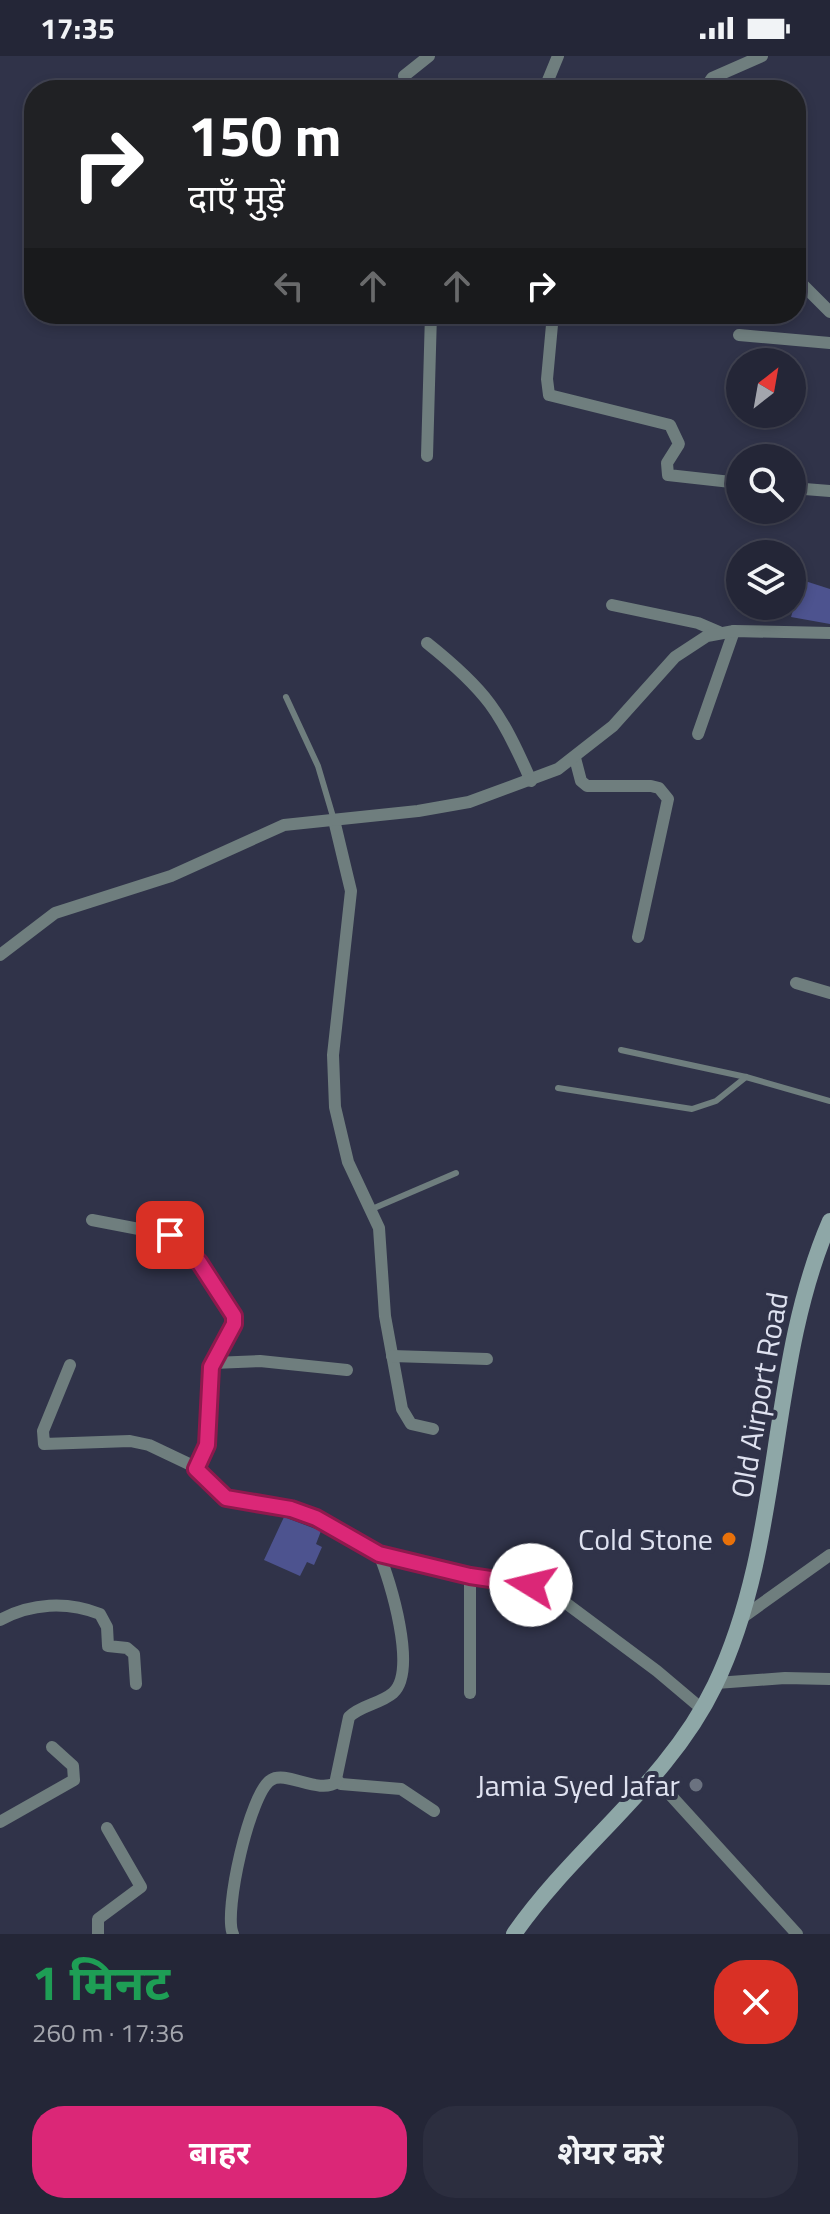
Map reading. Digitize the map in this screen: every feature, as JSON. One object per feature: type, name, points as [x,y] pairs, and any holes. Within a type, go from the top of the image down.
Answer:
[{"type":"main road","name":"Old Airport Road","points":[[514,1934],[538,1899],[654,1777],[689,1733],[716,1683],[743,1617],[757,1563],[795,1322],[830,1221]]},
{"type":"street","points":[[404,76],[429,56]]},
{"type":"street","points":[[548,80],[558,56]]},
{"type":"street","points":[[711,80],[762,56]]},
{"type":"street","points":[[806,288],[830,312]]},
{"type":"street","points":[[427,456],[431,324]]},
{"type":"street","points":[[553,324],[549,395],[670,425],[679,444],[665,468],[668,475],[726,481]]},
{"type":"street","points":[[739,335],[830,343]]},
{"type":"street","points":[[806,489],[830,491]]},
{"type":"street","points":[[612,605],[698,623],[719,632]]},
{"type":"street","points":[[698,734],[734,631]]},
{"type":"street","points":[[0,955],[46,918],[65,909],[171,876],[284,825],[469,802],[531,781],[575,758],[613,726],[675,657],[692,644],[719,632],[830,633]]},
{"type":"street","points":[[427,643],[487,695],[531,781]]},
{"type":"street","points":[[575,758],[581,781],[587,786],[651,786],[659,788],[668,799],[638,937]]},
{"type":"street","points":[[334,820],[351,891],[333,1055],[335,1107],[348,1162],[372,1209],[382,1246],[385,1316],[406,1419],[411,1424],[433,1429]]},
{"type":"street","points":[[796,983],[830,993]]},
{"type":"street","points":[[92,1220],[170,1235],[199,1262],[234,1316],[234,1324],[213,1363],[207,1445],[196,1469]]},
{"type":"street","points":[[392,1356],[487,1359]]},
{"type":"street","points":[[213,1363],[260,1361],[347,1370]]},
{"type":"street","points":[[70,1365],[43,1431],[44,1444],[130,1441],[164,1450],[196,1469],[226,1498],[291,1509],[316,1518],[379,1554],[551,1592],[657,1671],[702,1709]]},
{"type":"street","points":[[337,1782],[336,1774],[349,1717],[393,1693],[401,1673],[401,1625],[379,1554]]},
{"type":"street","points":[[743,1617],[830,1555]]},
{"type":"street","points":[[470,1576],[470,1693]]},
{"type":"street","points":[[0,1620],[18,1610],[39,1606],[65,1606],[100,1614],[107,1627],[108,1646],[127,1648],[134,1654],[136,1684]]},
{"type":"street","points":[[716,1683],[785,1678],[830,1679]]},
{"type":"street","points":[[0,1822],[74,1780],[73,1766],[52,1747]]},
{"type":"street","points":[[654,1777],[790,1932]]},
{"type":"street","points":[[233,1934],[230,1907],[246,1834],[267,1784],[277,1778],[323,1786],[337,1782],[401,1789],[434,1811]]},
{"type":"street","points":[[98,1934],[98,1919],[141,1887],[107,1828]]},
{"type":"lane","points":[[286,697],[315,756],[334,820]]},
{"type":"lane","points":[[621,1050],[746,1077],[830,1101]]},
{"type":"lane","points":[[558,1088],[692,1109],[716,1101],[746,1077]]},
{"type":"lane","points":[[372,1209],[456,1173]]},
{"type":"building","points":[[806,581],[830,589],[830,624],[806,620]]},
{"type":"building","points":[[284,1517],[321,1531],[316,1544],[322,1547],[314,1565],[307,1562],[300,1576],[264,1560]]},
{"type":"place","name":"Cold Stone","points":[[729,1539]]},
{"type":"place","name":"Jamia Syed Jafar","points":[[696,1785]]},
{"type":"route","points":[[170,1235],[199,1262],[234,1316],[234,1324],[211,1367],[207,1445],[196,1469],[218,1492],[236,1502],[291,1509],[316,1518],[379,1554],[433,1569],[531,1585]]}]
